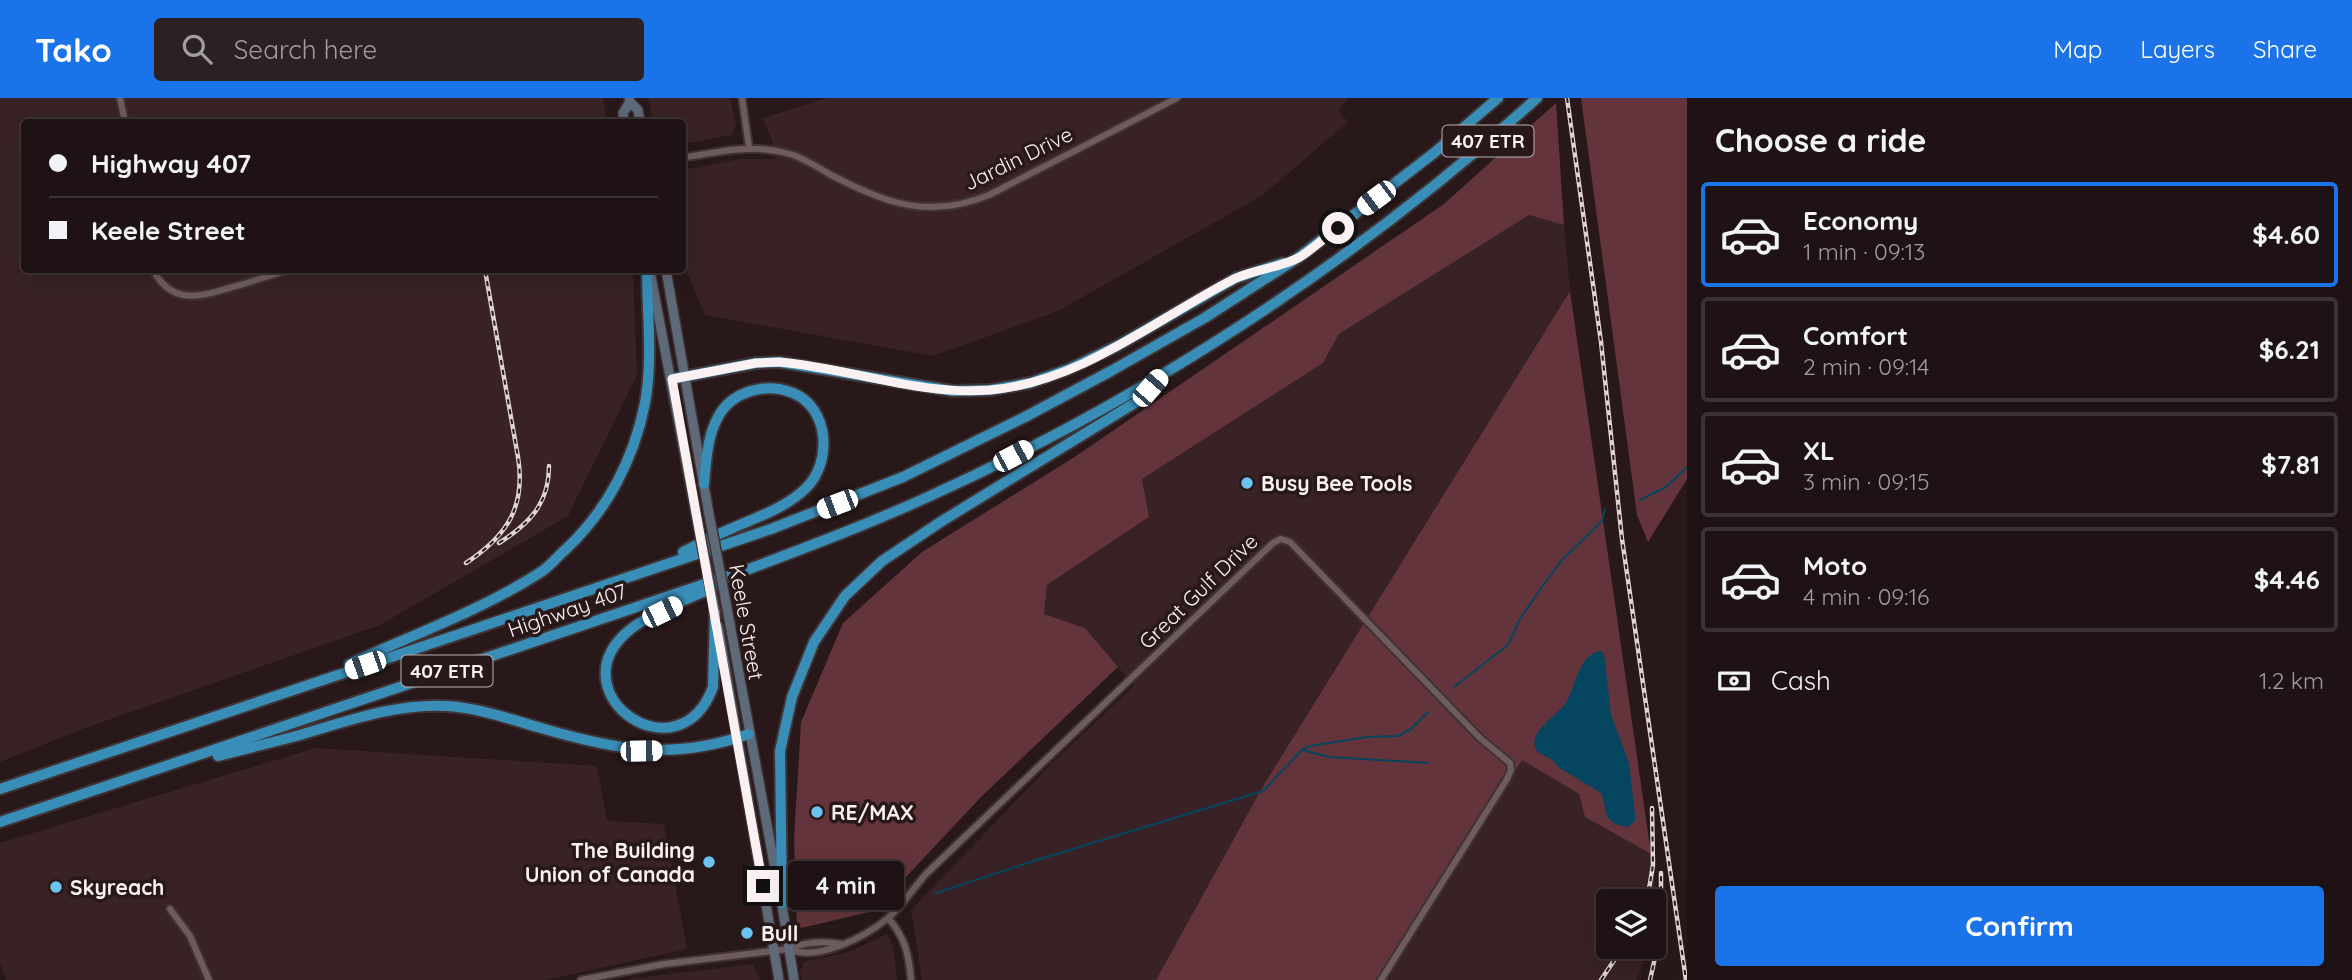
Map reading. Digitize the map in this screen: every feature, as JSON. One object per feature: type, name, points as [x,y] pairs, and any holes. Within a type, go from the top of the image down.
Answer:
[{"type":"highway","name":"Highway 407","points":[[0,789],[649,570],[837,504],[933,462],[1111,371],[1206,317],[1299,257],[1434,153],[1498,98]]},
{"type":"highway","name":"Highway 407","points":[[0,822],[749,569],[847,532],[944,490],[1161,375],[1328,268],[1465,162],[1537,98]]},
{"type":"highway","points":[[672,379],[756,363],[779,362],[953,391],[990,390],[1030,383],[1069,369],[1117,346],[1236,278],[1299,257]]},
{"type":"highway","points":[[288,691],[484,603],[543,571],[583,533],[610,498],[633,448],[645,402],[648,373],[649,273]]},
{"type":"highway","points":[[782,902],[780,751],[792,697],[814,642],[845,596],[882,561],[942,521],[1138,401],[1161,375]]},
{"type":"highway","points":[[649,570],[767,512],[805,489],[821,464],[824,445],[820,424],[808,404],[793,393],[771,388],[749,391],[731,400],[719,415],[712,432],[704,484]]},
{"type":"highway","points":[[715,611],[713,687],[698,714],[675,727],[654,728],[636,721],[617,706],[607,685],[606,663],[615,645],[626,632],[749,569]]},
{"type":"highway","points":[[144,774],[268,744],[363,716],[421,706],[470,709],[586,741],[641,751],[699,746],[749,734]]},
{"type":"main road","points":[[624,119],[623,113],[629,100],[638,110],[640,119]]},
{"type":"main road","name":"Keele Street","points":[[650,273],[715,611],[779,980]]},
{"type":"main road","name":"Keele Street","points":[[667,273],[794,980]]},
{"type":"street","points":[[120,98],[124,119]]},
{"type":"street","points":[[742,98],[749,147]]},
{"type":"street","name":"Jardin Drive","points":[[686,157],[749,147],[793,155],[854,187],[892,203],[912,207],[948,207],[989,195],[1177,98]]},
{"type":"street","points":[[156,273],[168,288],[180,295],[193,297],[279,273]]},
{"type":"street","name":"Great Gulf Drive","points":[[581,980],[664,964],[789,949],[799,945],[831,942],[841,944],[888,918],[936,864],[1273,543],[1281,540],[1290,542],[1480,738],[1510,763],[1511,770],[1507,779],[1381,980]]},
{"type":"street","points":[[170,909],[190,936],[209,980]]},
{"type":"street","points":[[888,918],[900,932],[908,952],[911,980]]},
{"type":"shaded area","points":[[0,98],[603,98],[606,119],[21,119],[21,273],[633,273],[637,375],[568,516],[380,625],[85,728],[0,762]]},
{"type":"shaded area","points":[[648,98],[730,98],[736,124],[732,135],[686,143],[686,119],[652,119]]},
{"type":"shaded area","points":[[827,98],[1349,98],[1338,110],[1348,122],[1263,195],[1058,311],[933,356],[705,315],[686,270],[686,169],[740,159],[776,159],[763,118]]},
{"type":"shaded area","points":[[1581,98],[1687,98],[1687,479],[1648,542],[1637,515]]},
{"type":"shaded area","points":[[1556,103],[1564,225],[1529,215],[1339,334],[1323,363],[1142,479],[1149,517],[1047,585],[1044,614],[1085,628],[1118,667],[981,797],[874,911],[797,929],[794,839],[801,722],[843,623],[922,552],[1076,456],[1444,204]]},
{"type":"shaded area","points":[[1529,215],[1564,225],[1570,291],[1263,786],[1156,980],[922,980],[911,910],[1055,760],[1134,686],[1085,628],[1044,614],[1047,585],[1149,517],[1142,479],[1323,363],[1339,334]]},
{"type":"shaded area","points":[[1570,291],[1651,854],[1585,817],[1579,794],[1522,760],[1386,980],[1156,980],[1263,786]]},
{"type":"shaded area","points":[[316,748],[597,766],[607,821],[664,824],[687,949],[546,980],[6,980],[0,963],[0,843]]},
{"type":"shaded area","points":[[1522,760],[1579,794],[1585,817],[1651,854],[1656,889],[1596,889],[1596,959],[1643,959],[1636,980],[1386,980]]},
{"type":"shaded area","points":[[887,934],[893,946],[897,980],[802,980],[800,973],[804,962],[849,952]]},
{"type":"shaded area","points":[[753,964],[760,980],[628,980],[630,979]]},
{"type":"water","points":[[1603,652],[1605,660],[1611,715],[1629,763],[1635,821],[1628,827],[1609,819],[1601,793],[1558,767],[1535,747],[1536,735],[1565,704],[1586,659]]},
{"type":"waterway","points":[[1640,500],[1666,487],[1687,467]]},
{"type":"waterway","points":[[1454,687],[1508,645],[1520,619],[1541,588],[1561,561],[1602,521],[1605,509]]},
{"type":"waterway","points":[[936,893],[1263,791],[1302,750],[1310,746],[1367,737],[1398,736],[1411,729],[1428,712]]},
{"type":"waterway","points":[[1303,750],[1329,757],[1428,763]]},
{"type":"railway","points":[[1567,98],[1601,342],[1622,539],[1686,980]]},
{"type":"railway","points":[[466,563],[503,531],[516,505],[519,491],[518,457],[486,273]]},
{"type":"railway","points":[[499,543],[535,512],[545,491],[549,466]]},
{"type":"railway","points":[[1649,889],[1653,865],[1652,808]]},
{"type":"railway","points":[[1650,980],[1661,931],[1661,873]]},
{"type":"railway","points":[[1601,980],[1615,959]]},
{"type":"place","name":"Busy Bee Tools","points":[[1247,483]]},
{"type":"place","name":"RE/MAX","points":[[817,812]]},
{"type":"place","name":"The Building Union of Canada","points":[[709,862]]},
{"type":"place","name":"Skyreach","points":[[56,887]]},
{"type":"place","name":"Bull","points":[[747,933]]},
{"type":"route","points":[[763,886],[672,379],[756,363],[779,362],[953,391],[990,390],[1030,383],[1069,369],[1117,346],[1236,278],[1299,257],[1338,228]]}]
